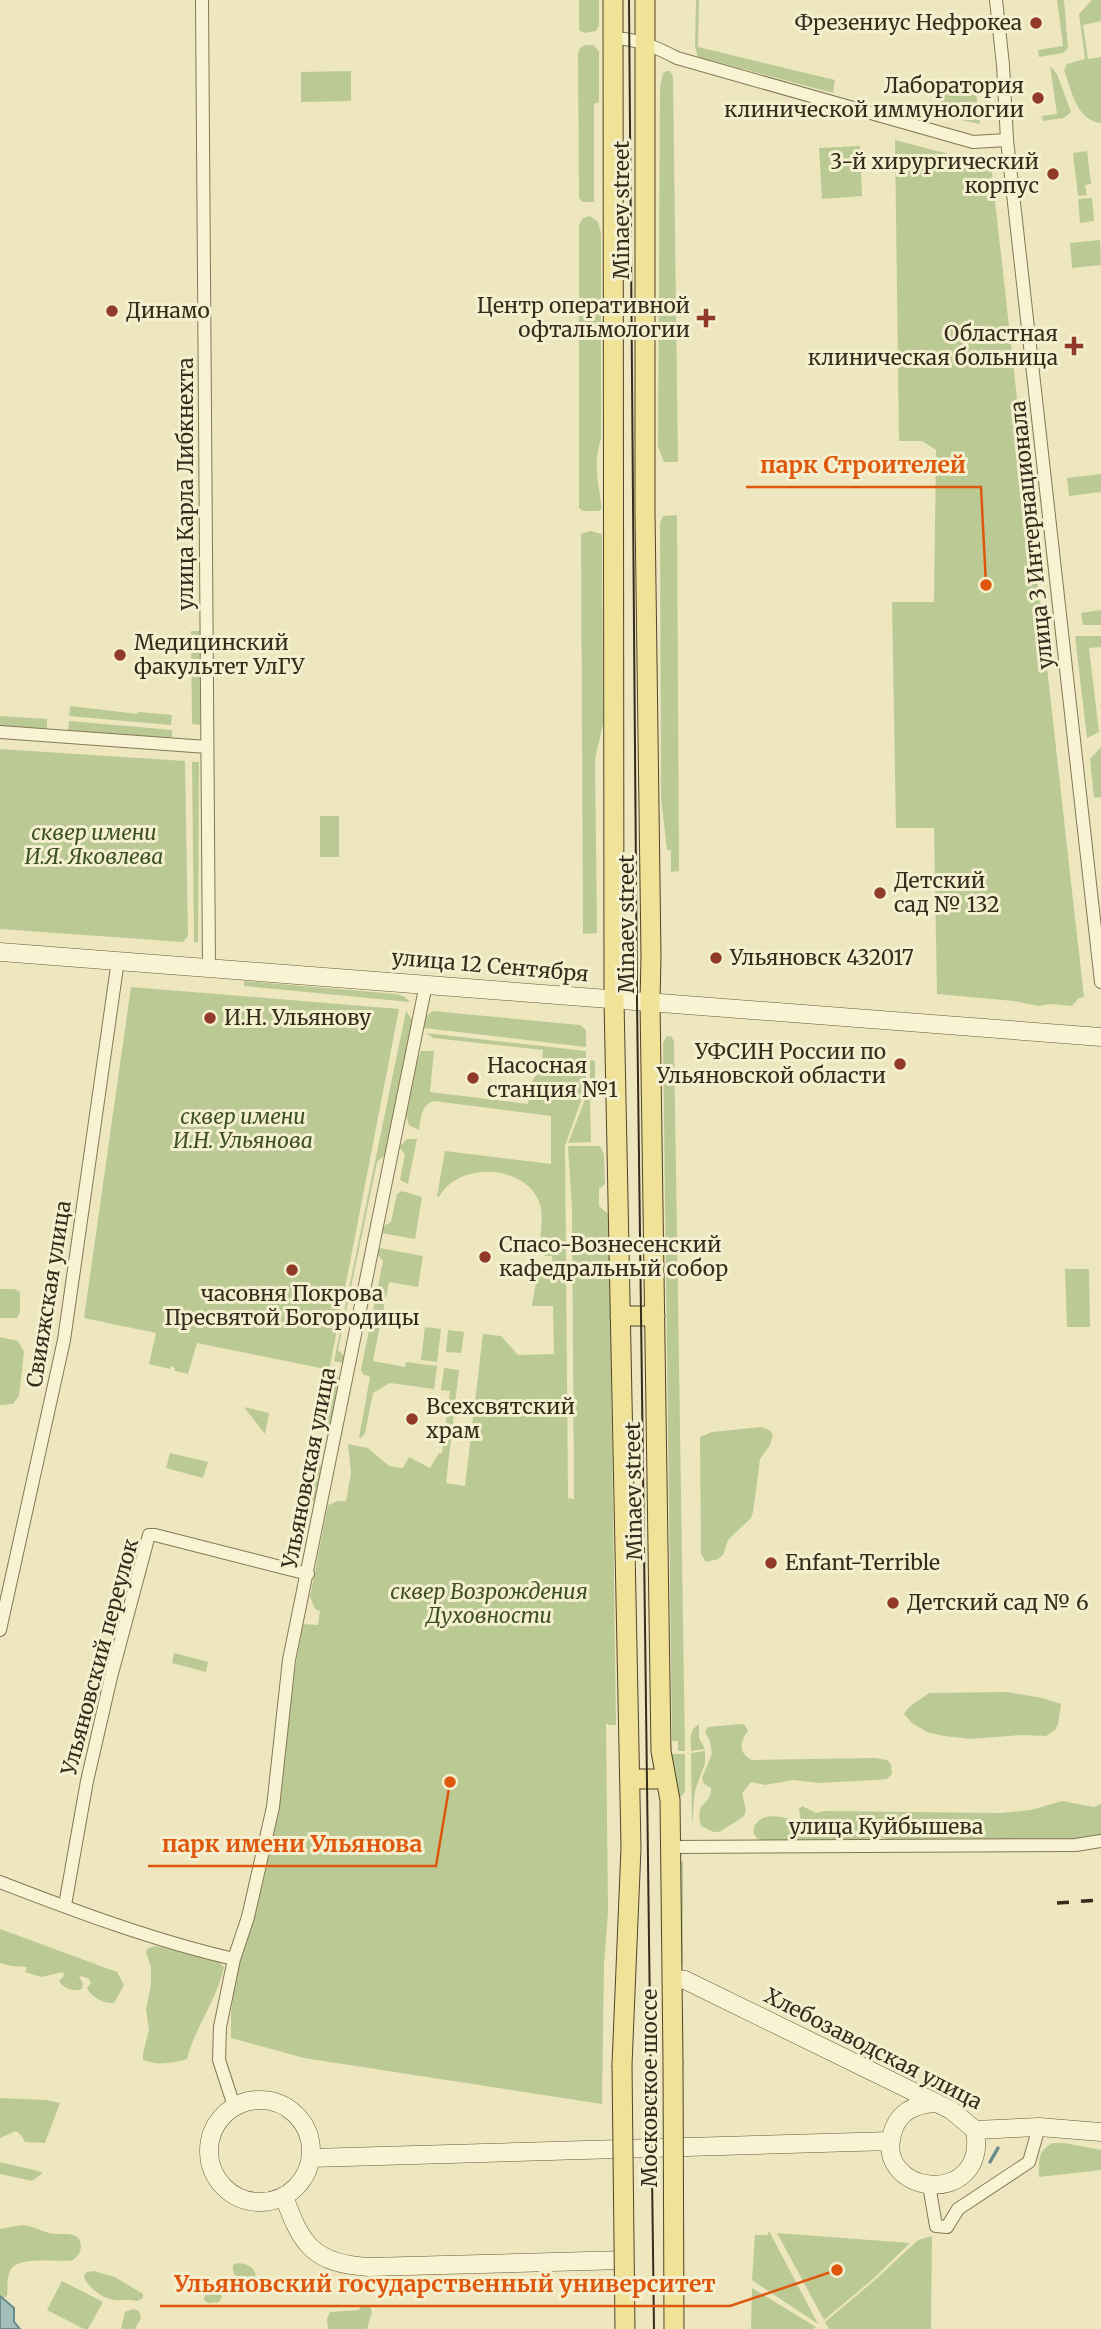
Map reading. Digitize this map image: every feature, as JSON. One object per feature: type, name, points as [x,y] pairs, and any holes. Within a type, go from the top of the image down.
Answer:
[{"type":"main road","name":"Minaev street","points":[[613,0],[614,1000],[631,1847]]},
{"type":"main road","name":"Minaev street","points":[[645,0],[645,501],[661,1751],[680,1847]]},
{"type":"main road","points":[[620,1316],[655,1316]]},
{"type":"main road","points":[[630,1779],[666,1779]]},
{"type":"main road","name":"Московское шоссе","points":[[625,2329],[622,2065],[631,1847]]},
{"type":"main road","name":"Московское шоссе","points":[[674,2329],[672,1979],[680,1847]]},
{"type":"street","name":"улица Карла Либкнехта","points":[[202,0],[209,967]]},
{"type":"street","name":"улица 3 Интернационала","points":[[996,0],[1007,140],[1101,982]]},
{"type":"street","points":[[614,38],[629,38],[677,58],[972,142],[1007,140]]},
{"type":"street","points":[[0,732],[207,747]]},
{"type":"street","name":"улица 12 Сентября","points":[[0,952],[1101,1037]]},
{"type":"street","name":"Свияжская улица","points":[[0,1630],[64,1340],[118,960]]},
{"type":"street","name":"Ульяновская улица","points":[[234,2106],[219,2060],[220,2027],[234,1959],[248,1917],[273,1807],[289,1660],[426,984]]},
{"type":"street","name":"Ульяновский переулок","points":[[65,1905],[87,1781],[111,1677],[149,1535],[307,1574]]},
{"type":"street","name":"улица Куйбышева","points":[[680,1847],[1076,1845],[1101,1841]]},
{"type":"street","points":[[0,1882],[203,1952],[234,1959]]},
{"type":"street","name":"Хлебозаводская улица","points":[[672,1979],[685,1980],[760,2015],[932,2103],[951,2110],[975,2130],[1039,2127],[1101,2132]]},
{"type":"street","points":[[262,2100],[276,2102],[299,2118],[307,2130],[311,2158],[299,2184],[284,2196],[262,2202],[247,2201],[234,2196],[223,2187],[210,2162],[209,2148],[211,2136],[224,2114],[234,2106],[262,2100]]},
{"type":"street","points":[[932,2103],[913,2107],[897,2121],[890,2150],[901,2172],[919,2183],[929,2185],[947,2184],[961,2177],[973,2156],[975,2130]]},
{"type":"street","points":[[929,2185],[936,2226],[947,2227],[958,2209],[1029,2162],[1039,2127]]},
{"type":"street","points":[[311,2158],[891,2141]]},
{"type":"street","points":[[284,2196],[294,2224],[309,2246],[326,2260],[343,2266],[624,2260]]},
{"type":"green space","points":[[579,0],[599,0],[599,25],[596,31],[584,33],[579,30]]},
{"type":"green space","points":[[696,0],[699,0],[698,47],[835,80],[833,93],[698,57],[695,47]]},
{"type":"green space","points":[[1057,0],[1064,0],[1068,48],[1063,53],[1039,57],[1038,50],[1063,46]]},
{"type":"green space","points":[[1092,0],[1101,0],[1101,21],[1083,25],[1088,59],[1101,57],[1101,123],[1093,121],[1080,110],[1064,70],[1067,64],[1085,59],[1079,14]]},
{"type":"green space","points":[[593,45],[599,51],[599,102],[594,104],[594,202],[582,202],[579,198],[578,53],[580,48]]},
{"type":"green space","points":[[1050,66],[1057,74],[1071,112],[1064,118],[1043,121],[1042,116],[1057,114]]},
{"type":"green space","points":[[351,71],[351,101],[301,102],[301,72]]},
{"type":"green space","points":[[667,71],[673,76],[678,462],[664,462],[658,447],[660,87],[663,73]]},
{"type":"green space","points":[[940,90],[976,93],[980,124],[942,116]]},
{"type":"green space","points":[[895,140],[991,165],[1084,997],[1079,998],[1072,1006],[1039,1006],[937,994],[934,828],[896,828],[892,602],[934,602],[936,450],[922,441],[899,441]]},
{"type":"green space","points":[[860,146],[862,196],[822,199],[819,148]]},
{"type":"green space","points":[[1087,151],[1091,184],[1085,185],[1087,195],[1078,196],[1073,153]]},
{"type":"green space","points":[[1092,198],[1094,221],[1080,223],[1078,199]]},
{"type":"green space","points":[[590,216],[598,222],[601,233],[601,439],[597,465],[602,508],[599,511],[583,511],[579,508],[579,225],[583,218]]},
{"type":"green space","points":[[1100,240],[1101,265],[1072,268],[1070,243]]},
{"type":"green space","points":[[1101,474],[1101,492],[1069,496],[1067,478]]},
{"type":"green space","points":[[677,515],[679,871],[671,872],[671,850],[667,850],[661,797],[660,523],[663,516]]},
{"type":"green space","points":[[590,531],[602,534],[603,724],[595,759],[597,933],[583,934],[581,534]]},
{"type":"green space","points":[[1101,610],[1101,625],[1083,625],[1081,613]]},
{"type":"green space","points":[[191,631],[200,631],[200,725],[192,724]]},
{"type":"green space","points":[[1075,636],[1101,636],[1101,647],[1089,648],[1099,732],[1087,738]]},
{"type":"green space","points":[[70,706],[172,715],[171,725],[69,716]]},
{"type":"green space","points":[[0,716],[47,719],[47,729],[0,726]]},
{"type":"green space","points":[[69,721],[172,730],[172,738],[68,731]]},
{"type":"green space","points":[[1101,747],[1101,797],[1094,798],[1090,759]]},
{"type":"green space","name":"сквер имени И.Я. Яковлева","points":[[0,749],[185,761],[188,936],[183,942],[0,929]]},
{"type":"green space","points":[[192,762],[199,762],[198,943],[194,942]]},
{"type":"green space","points":[[320,816],[339,816],[339,857],[320,857]]},
{"type":"green space","points":[[244,981],[397,994],[410,1002],[244,986]]},
{"type":"green space","name":"сквер имени И.Н. Ульянова","points":[[131,987],[399,1009],[330,1366],[341,1380],[330,1430],[319,1429],[330,1370],[197,1343],[188,1374],[175,1371],[171,1366],[170,1369],[149,1364],[156,1333],[84,1318]]},
{"type":"green space","points":[[406,1011],[413,1021],[385,1155],[377,1162],[338,1350],[344,1356],[343,1363],[334,1361]]},
{"type":"green space","points":[[433,1011],[580,1025],[586,1030],[586,1047],[424,1028],[425,1017]]},
{"type":"green space","name":"сквер Возрождения Духовности","points":[[426,1033],[586,1051],[586,1087],[565,1146],[568,1498],[574,1499],[572,1208],[568,1146],[600,1146],[604,1154],[605,1184],[599,1189],[599,1206],[609,1215],[616,1725],[606,1723],[608,1912],[604,1964],[602,2104],[304,2058],[231,2038],[231,2012],[237,1971],[270,1842],[283,1777],[285,1726],[303,1624],[318,1625],[320,1611],[315,1609],[310,1597],[328,1505],[346,1501],[351,1473],[348,1444],[368,1448],[389,1466],[403,1468],[409,1457],[430,1468],[439,1453],[442,1453],[450,1391],[441,1390],[444,1368],[459,1370],[446,1483],[465,1486],[483,1334],[501,1336],[518,1355],[554,1354],[553,1306],[532,1306],[537,1276],[553,1273],[552,1256],[545,1256],[540,1251],[542,1217],[537,1197],[528,1186],[516,1178],[488,1172],[473,1173],[460,1178],[437,1196],[445,1151],[551,1164],[551,1116],[434,1101],[426,1105],[419,1130],[409,1125],[406,1116],[421,1051],[434,1051],[430,1092],[528,1104],[532,1082],[541,1073],[543,1050],[433,1038]]},
{"type":"green space","points":[[667,1036],[672,1037],[674,1042],[685,1751],[678,1751],[678,1741],[672,1741],[663,1043]]},
{"type":"green space","points":[[590,1060],[595,1061],[595,1099],[590,1100],[591,1142],[568,1143],[590,1087]]},
{"type":"green space","points":[[407,1139],[417,1139],[408,1184],[400,1180],[405,1154],[399,1147]]},
{"type":"green space","points":[[402,1191],[422,1197],[415,1239],[381,1233],[382,1227],[391,1222],[397,1194]]},
{"type":"green space","points":[[379,1248],[423,1256],[418,1287],[389,1282],[373,1361],[405,1367],[406,1362],[437,1366],[434,1389],[390,1383],[373,1393],[365,1433],[359,1438],[370,1377],[361,1370],[383,1261],[376,1253]]},
{"type":"green space","points":[[1065,1269],[1089,1269],[1090,1327],[1067,1327]]},
{"type":"green space","points":[[0,1289],[20,1292],[20,1312],[17,1318],[0,1318]]},
{"type":"green space","points":[[425,1327],[441,1329],[437,1362],[421,1360]]},
{"type":"green space","points":[[448,1330],[464,1332],[461,1353],[446,1352]]},
{"type":"green space","points":[[0,1337],[18,1341],[24,1352],[19,1396],[13,1404],[0,1405]]},
{"type":"green space","points":[[244,1407],[269,1413],[265,1434]]},
{"type":"green space","points":[[761,1427],[773,1435],[770,1445],[760,1459],[751,1518],[728,1540],[723,1555],[706,1562],[701,1554],[700,1437],[712,1432]]},
{"type":"green space","points":[[170,1453],[208,1462],[203,1478],[166,1468]]},
{"type":"green space","points":[[317,1465],[325,1466],[316,1502],[309,1501]]},
{"type":"green space","points":[[174,1653],[208,1662],[206,1672],[172,1663]]},
{"type":"green space","points":[[1007,1692],[1061,1704],[1055,1730],[1046,1736],[971,1739],[927,1732],[912,1723],[904,1714],[929,1693]]},
{"type":"green space","points":[[699,1725],[699,1738],[705,1749],[691,1751],[692,1732]]},
{"type":"green space","points":[[745,1725],[748,1731],[742,1743],[743,1751],[752,1760],[875,1758],[887,1760],[891,1764],[892,1774],[887,1779],[874,1780],[819,1783],[793,1780],[765,1785],[751,1782],[742,1793],[746,1810],[744,1816],[719,1832],[714,1832],[701,1826],[699,1818],[711,1788],[704,1784],[702,1778],[712,1754],[705,1731],[708,1727]]},
{"type":"green space","points":[[705,1751],[705,1763],[695,1791],[692,1825],[691,1753]]},
{"type":"green space","points":[[672,1754],[685,1754],[685,1792],[679,1799],[673,1794]]},
{"type":"green space","points":[[1062,1801],[1094,1807],[1101,1804],[1101,1838],[1094,1841],[893,1841],[880,1837],[863,1841],[769,1842],[758,1839],[754,1832],[757,1823],[770,1816],[801,1821],[799,1809],[802,1806],[816,1813],[1000,1813],[1031,1810]]},
{"type":"green space","points":[[683,1860],[683,1965],[678,1866]]},
{"type":"green space","points":[[0,1929],[117,1972],[124,1985],[114,2003],[106,2002],[92,1994],[87,1988],[91,1983],[89,1979],[81,1976],[82,1989],[72,1990],[59,1981],[64,1976],[63,1972],[41,1977],[25,1972],[27,1967],[0,1963]]},
{"type":"green space","points":[[156,1946],[218,1961],[224,1967],[187,2059],[176,2062],[154,2063],[143,2060],[149,2030],[146,2009],[151,1985],[151,1968],[146,1952],[148,1948]]},
{"type":"green space","points":[[0,2098],[60,2103],[45,2143],[25,2142],[16,2131],[0,2138]]},
{"type":"green space","points":[[1053,2143],[1101,2150],[1101,2170],[1039,2177],[1042,2153]]},
{"type":"green space","points":[[0,2162],[43,2173],[32,2181],[0,2174]]},
{"type":"green space","points":[[22,2225],[49,2233],[74,2235],[80,2241],[80,2251],[73,2260],[17,2264],[9,2274],[7,2296],[0,2300],[0,2229]]},
{"type":"green space","points":[[769,2231],[818,2324],[752,2280],[755,2235],[767,2235]]},
{"type":"green space","points":[[777,2233],[910,2243],[873,2279],[824,2320]]},
{"type":"green space","points":[[932,2236],[931,2329],[829,2329],[825,2322],[918,2240]]},
{"type":"green space","points":[[238,2263],[254,2270],[256,2281],[249,2289],[241,2287],[233,2271],[233,2265]]},
{"type":"green space","points":[[94,2271],[115,2277],[143,2294],[143,2298],[137,2301],[117,2300],[101,2295],[85,2280],[84,2275],[87,2272]]},
{"type":"green space","points":[[62,2281],[103,2302],[88,2329],[47,2310]]},
{"type":"green space","points":[[212,2288],[221,2292],[219,2302],[208,2303],[204,2300],[206,2293]]},
{"type":"green space","points":[[752,2288],[816,2327],[751,2329]]},
{"type":"green space","points":[[364,2305],[370,2306],[372,2312],[367,2329],[328,2329],[327,2319],[330,2312],[358,2310]]},
{"type":"green space","points":[[133,2309],[139,2311],[141,2318],[135,2329],[121,2329],[125,2312]]},
{"type":"water","points":[[0,2296],[14,2308],[14,2322],[20,2329],[0,2329]]},
{"type":"waterway","points":[[990,2162],[998,2148]]},
{"type":"tram line","points":[[629,0],[637,1001],[654,2329]]},
{"type":"railway","points":[[1057,1903],[1101,1900]]},
{"type":"place","name":"Фрезениус Нефрокеа","points":[[1036,23]]},
{"type":"place","name":"Лаборатория клинической иммунологии","points":[[1038,98]]},
{"type":"place","name":"3-й хирургический корпус","points":[[1053,174]]},
{"type":"place","name":"Динамо","points":[[112,311]]},
{"type":"place","name":"Центр оперативной офтальмологии","points":[[706,318]]},
{"type":"place","name":"Областная клиническая больница","points":[[1074,346]]},
{"type":"place","name":"парк Строителей","points":[[986,585]]},
{"type":"place","name":"Медицинский факультет УлГУ","points":[[120,655]]},
{"type":"place","name":"Детский сад № 132","points":[[880,893]]},
{"type":"place","name":"Ульяновск 432017","points":[[716,958]]},
{"type":"place","name":"И.Н. Ульянову","points":[[210,1018]]},
{"type":"place","name":"УФСИН России по Ульяновской области","points":[[900,1064]]},
{"type":"place","name":"Насосная станция №1","points":[[473,1078]]},
{"type":"place","name":"Спасо-Вознесенский кафедральный собор","points":[[485,1257]]},
{"type":"place","name":"часовня Покрова Пресвятой Богородицы","points":[[292,1270]]},
{"type":"place","name":"Всехсвятский храм","points":[[412,1419]]},
{"type":"place","name":"Enfant-Terrible","points":[[771,1563]]},
{"type":"place","name":"Детский сад № 6","points":[[893,1603]]},
{"type":"place","name":"парк имени Ульянова","points":[[450,1782]]},
{"type":"place","name":"Ульяновский государственный университет","points":[[837,2270]]}]
